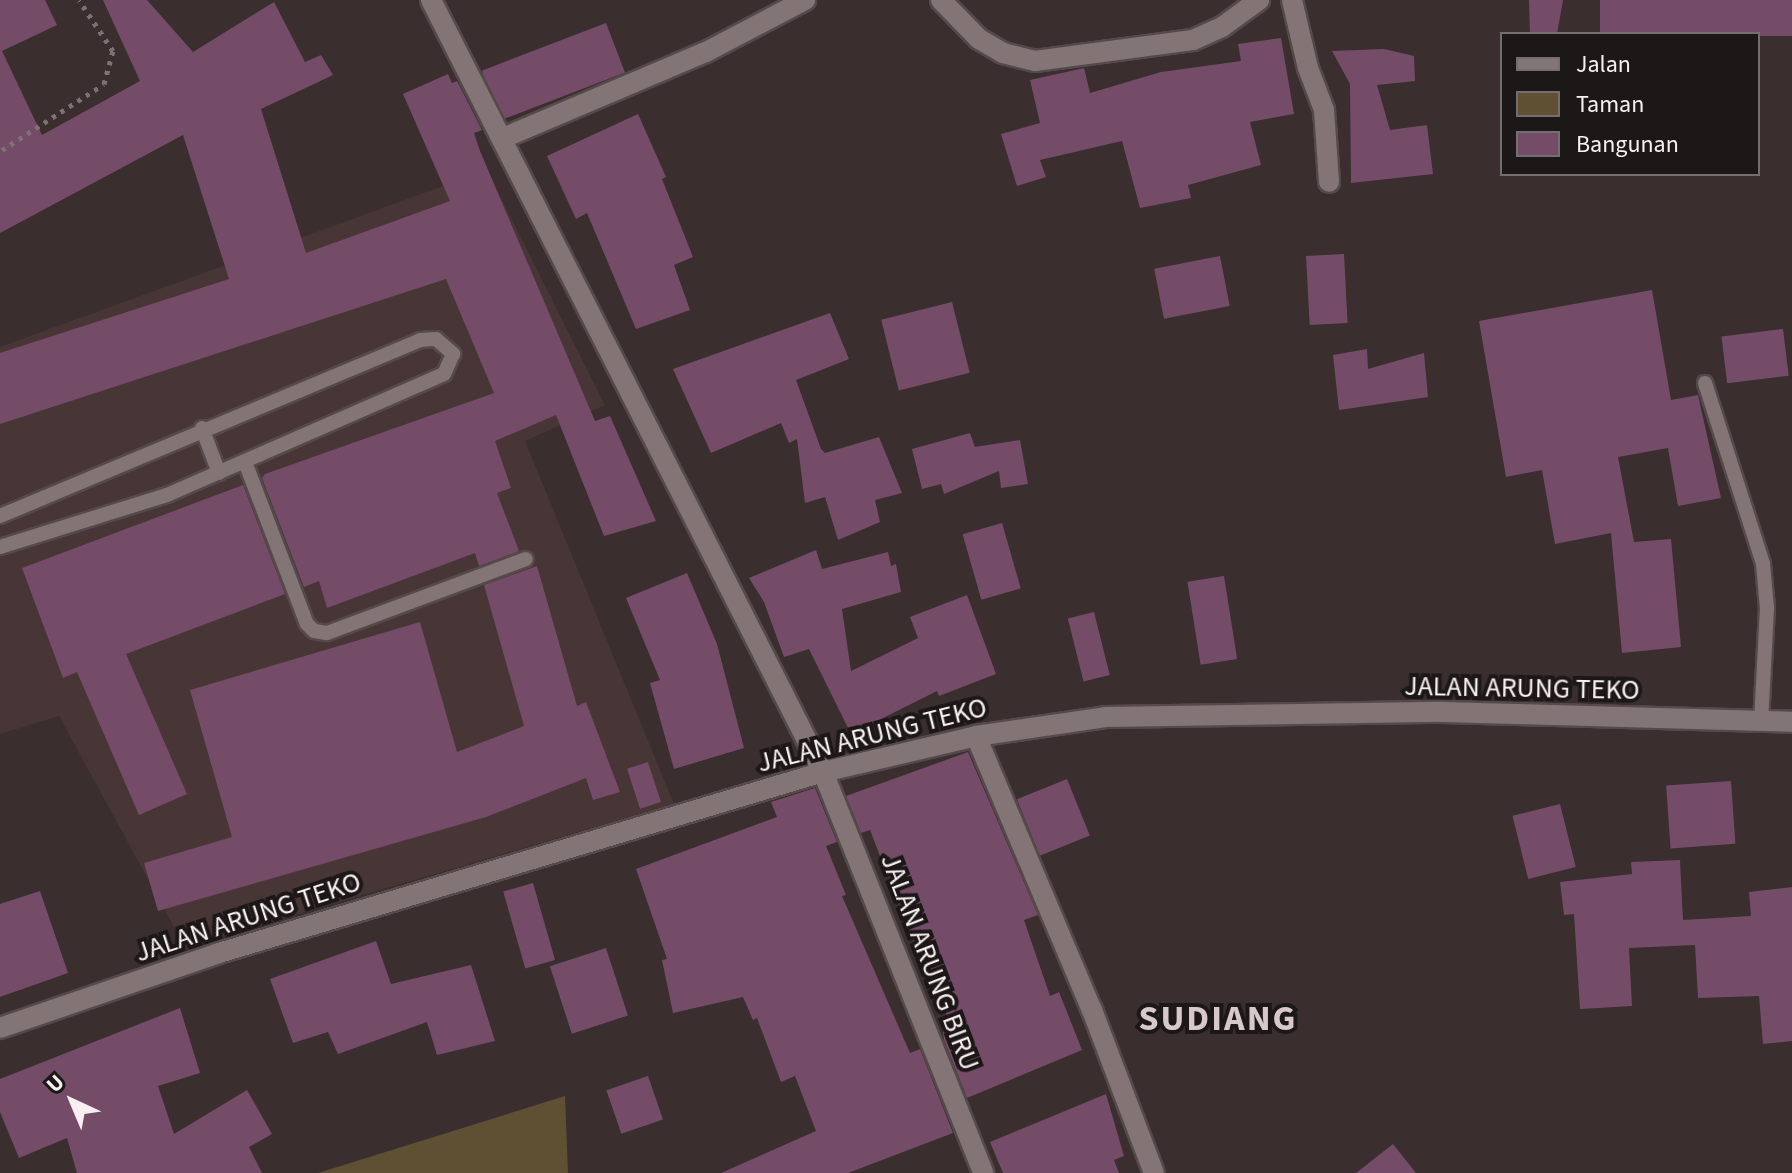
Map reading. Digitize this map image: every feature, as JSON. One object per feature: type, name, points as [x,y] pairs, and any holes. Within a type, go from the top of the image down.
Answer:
[{"type":"street","name":"JALAN ARUNG BIRU","points":[[431,0],[823,772],[983,1173]]},
{"type":"street","points":[[503,138],[706,52],[805,0]]},
{"type":"street","points":[[941,0],[979,39],[1003,53],[1035,61],[1193,40],[1259,0]]},
{"type":"street","points":[[1292,0],[1308,68],[1324,110],[1329,182]]},
{"type":"street","name":"JALAN ARUNG TEKO","points":[[0,1028],[219,953],[823,772],[976,736],[1106,717],[1443,712],[1792,722]]},
{"type":"street","points":[[976,736],[1092,1010],[1154,1173]]},
{"type":"lane","points":[[0,516],[202,428],[420,340],[436,339],[453,354],[444,374],[245,462],[167,495],[0,547]]},
{"type":"lane","points":[[1705,383],[1763,564],[1767,608],[1761,722]]},
{"type":"lane","points":[[202,428],[219,473]]},
{"type":"lane","points":[[245,462],[307,624],[314,631],[327,633],[526,559]]},
{"type":"path","points":[[2,150],[104,84],[113,51],[79,0]]},
{"type":"shaded area","points":[[487,170],[605,405],[525,441],[674,804],[185,947],[59,716],[0,734],[0,347]]},
{"type":"green space","points":[[565,1096],[568,1173],[318,1173]]},
{"type":"building","points":[[0,0],[45,0],[57,25],[2,51],[42,135],[140,81],[103,0],[147,0],[193,52],[274,2],[305,62],[321,55],[333,75],[261,109],[306,253],[450,201],[403,94],[448,74],[452,83],[457,81],[482,130],[474,133],[480,151],[595,421],[610,416],[656,521],[604,536],[556,415],[495,441],[511,488],[497,493],[519,551],[479,566],[475,553],[327,608],[319,581],[304,587],[262,478],[265,474],[494,393],[446,279],[0,424],[0,353],[229,279],[183,135],[0,233]]},
{"type":"building","points":[[1529,0],[1563,0],[1557,32],[1530,32]]},
{"type":"building","points":[[1600,0],[1792,0],[1792,36],[1760,36],[1760,32],[1600,32]]},
{"type":"building","points":[[606,23],[625,72],[501,120],[482,71]]},
{"type":"building","points":[[1281,38],[1294,114],[1250,122],[1261,165],[1188,185],[1191,198],[1140,208],[1122,141],[1040,160],[1046,177],[1017,186],[1001,134],[1040,123],[1030,80],[1084,68],[1090,93],[1161,72],[1241,61],[1238,44]]},
{"type":"building","points":[[1384,49],[1414,56],[1415,81],[1377,85],[1390,130],[1427,125],[1433,174],[1351,183],[1350,84],[1332,51]]},
{"type":"building","points":[[638,114],[666,177],[662,179],[693,257],[674,265],[690,310],[636,329],[587,213],[576,219],[547,156]]},
{"type":"building","points":[[1344,254],[1348,323],[1310,325],[1306,256]]},
{"type":"building","points":[[1220,256],[1230,306],[1164,319],[1154,269]]},
{"type":"building","points":[[1652,290],[1671,400],[1698,395],[1721,498],[1678,506],[1668,448],[1618,457],[1634,542],[1671,539],[1681,647],[1622,653],[1611,533],[1555,544],[1542,470],[1506,477],[1479,321]]},
{"type":"building","points":[[952,302],[970,373],[899,390],[881,320]]},
{"type":"building","points":[[830,313],[849,359],[796,380],[821,449],[825,453],[879,437],[902,493],[875,500],[880,522],[838,540],[825,497],[805,503],[797,439],[789,443],[781,423],[711,453],[673,369]]},
{"type":"building","points":[[1783,329],[1789,376],[1727,383],[1721,337]]},
{"type":"building","points":[[1367,349],[1368,369],[1424,353],[1428,397],[1339,410],[1333,355]]},
{"type":"building","points":[[970,433],[975,447],[1020,440],[1028,484],[1001,488],[999,471],[944,494],[941,484],[922,489],[912,449]]},
{"type":"building","points":[[243,485],[285,594],[126,654],[187,794],[139,815],[77,672],[63,678],[22,568]]},
{"type":"building","points":[[1002,523],[1021,588],[981,600],[963,534]]},
{"type":"building","points":[[816,550],[822,569],[888,552],[891,566],[896,564],[901,592],[842,609],[851,671],[918,638],[910,617],[967,595],[996,674],[939,696],[937,691],[851,734],[809,649],[784,657],[764,602],[749,578]]},
{"type":"building","points":[[537,566],[577,706],[586,702],[620,792],[593,800],[586,778],[486,817],[158,911],[144,863],[232,837],[190,690],[420,622],[457,752],[524,726],[484,585]]},
{"type":"building","points":[[687,573],[717,644],[744,748],[674,769],[650,683],[660,680],[626,598]]},
{"type":"building","points":[[1224,576],[1237,659],[1201,665],[1187,582]]},
{"type":"building","points":[[1094,612],[1110,675],[1084,682],[1068,619]]},
{"type":"building","points":[[968,752],[1038,915],[1024,920],[1050,996],[1059,992],[1082,1050],[967,1098],[944,1040],[943,1032],[951,1028],[925,951],[918,954],[870,830],[861,833],[846,796]]},
{"type":"building","points":[[648,762],[661,802],[640,809],[627,769]]},
{"type":"building","points":[[1067,779],[1090,836],[1040,856],[1017,799]]},
{"type":"building","points":[[1731,781],[1735,844],[1671,848],[1666,786]]},
{"type":"building","points":[[815,788],[837,842],[826,846],[846,895],[842,896],[910,1053],[920,1049],[953,1133],[848,1173],[721,1173],[816,1131],[795,1076],[781,1082],[757,1018],[753,1020],[743,997],[673,1013],[662,960],[667,959],[636,869],[777,817],[771,802]]},
{"type":"building","points":[[1560,804],[1576,867],[1528,879],[1512,816]]},
{"type":"building","points":[[1680,860],[1683,920],[1751,916],[1749,892],[1792,887],[1792,1041],[1763,1044],[1759,996],[1698,998],[1695,945],[1629,948],[1632,1006],[1580,1009],[1574,914],[1564,915],[1560,882],[1632,874],[1631,862]]},
{"type":"building","points":[[533,883],[555,960],[525,968],[503,892]]},
{"type":"building","points":[[40,891],[68,973],[0,997],[0,904]]},
{"type":"building","points":[[376,941],[391,984],[471,965],[495,1041],[437,1055],[427,1022],[338,1054],[328,1032],[293,1043],[270,979]]},
{"type":"building","points":[[606,948],[628,1016],[572,1034],[550,966]]},
{"type":"building","points":[[180,1008],[200,1073],[158,1086],[174,1134],[247,1090],[272,1134],[249,1147],[262,1173],[77,1173],[67,1138],[19,1158],[0,1112],[0,1079]]},
{"type":"building","points":[[648,1076],[663,1119],[621,1134],[606,1090]]},
{"type":"building","points":[[1106,1094],[1124,1156],[1114,1160],[1119,1173],[1003,1173],[990,1142]]},
{"type":"building","points":[[1393,1144],[1416,1173],[1356,1173]]},
{"type":"district","name":"SUDIANG","points":[[1218,1019]]}]
